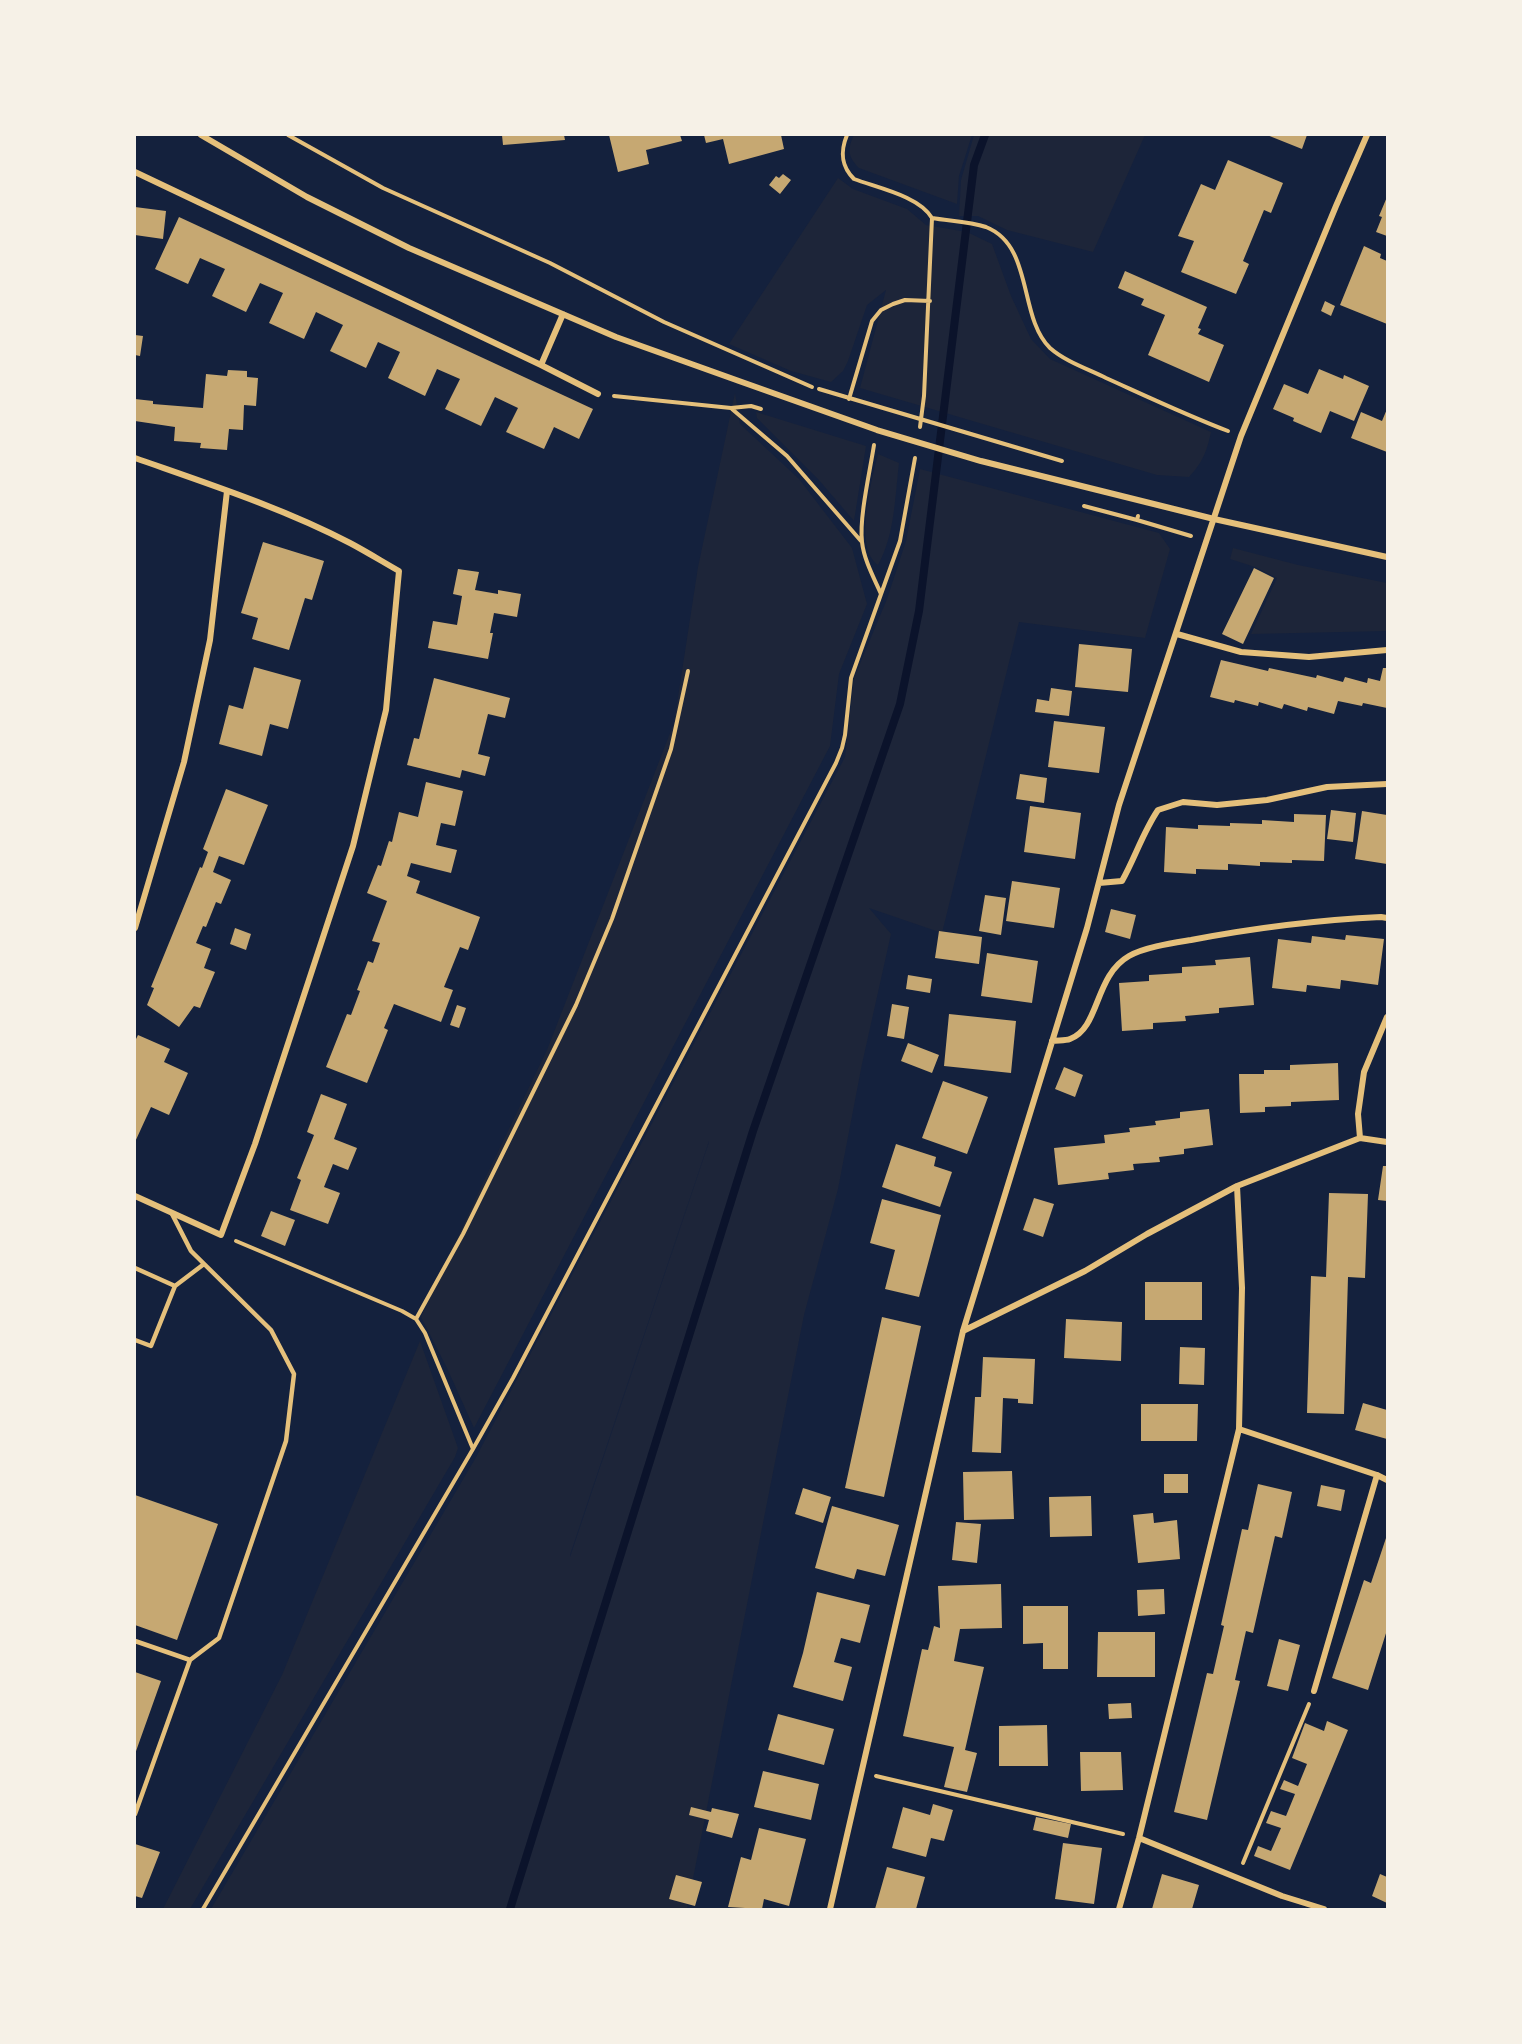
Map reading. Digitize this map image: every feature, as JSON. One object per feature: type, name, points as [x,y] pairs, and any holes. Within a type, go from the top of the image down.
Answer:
[{"type":"street","points":[[201,135],[307,197],[409,248],[616,337],[893,435],[981,461],[1214,519],[1387,556]]},
{"type":"street","points":[[830,1909],[963,1331],[1087,928],[1119,805],[1241,436],[1367,135]]},
{"type":"street","points":[[135,172],[598,394]]},
{"type":"street","points":[[541,365],[563,314]]},
{"type":"street","points":[[135,458],[228,491],[349,543],[399,571],[386,710],[353,846],[255,1144],[221,1235],[135,1196]]},
{"type":"street","points":[[135,928],[184,762],[203,674],[210,640],[228,491]]},
{"type":"street","points":[[1177,634],[1241,652],[1309,657],[1387,650]]},
{"type":"street","points":[[1099,883],[1122,881],[1136,856],[1146,828],[1158,810],[1183,802],[1217,804],[1267,800],[1327,787],[1387,783]]},
{"type":"street","points":[[1052,1041],[1070,1039],[1081,1032],[1089,1022],[1105,980],[1115,965],[1132,954],[1168,944],[1273,926],[1316,920],[1381,916],[1387,918]]},
{"type":"street","points":[[1360,1138],[1358,1114],[1364,1072],[1387,1017]]},
{"type":"street","points":[[963,1331],[1085,1271],[1147,1234],[1238,1186],[1360,1138],[1387,1142]]},
{"type":"street","points":[[1119,1909],[1139,1838],[1239,1429],[1242,1288],[1238,1186]]},
{"type":"street","points":[[1239,1429],[1387,1480]]},
{"type":"street","points":[[1314,1691],[1377,1475]]},
{"type":"street","points":[[1139,1838],[1282,1896],[1324,1909]]},
{"type":"lane","points":[[135,1814],[190,1660],[219,1638],[286,1442],[294,1374],[271,1330],[191,1251],[171,1212]]},
{"type":"lane","points":[[135,1340],[151,1346],[175,1286],[204,1264]]},
{"type":"lane","points":[[135,1268],[175,1286]]},
{"type":"lane","points":[[135,1641],[190,1660]]},
{"type":"path","points":[[288,135],[383,188],[550,263],[664,321],[812,387],[1064,462]]},
{"type":"path","points":[[847,135],[842,153],[843,163],[854,179],[917,203],[928,212],[932,219],[930,301],[924,396],[919,428]]},
{"type":"path","points":[[932,219],[975,224],[993,230],[1012,251],[1021,271],[1035,324],[1041,337],[1059,354],[1157,402],[1241,436]]},
{"type":"path","points":[[849,399],[872,321],[881,310],[893,303],[905,300],[930,301]]},
{"type":"path","points":[[598,394],[731,408],[787,456],[861,541]]},
{"type":"path","points":[[874,446],[861,541],[882,595]]},
{"type":"path","points":[[203,1909],[513,1378],[836,763],[845,735],[852,678],[900,541],[916,449]]},
{"type":"path","points":[[1137,520],[1207,541]]},
{"type":"path","points":[[416,1319],[473,1213],[576,1005],[603,940],[670,749],[688,671]]},
{"type":"path","points":[[221,1235],[307,1270],[416,1319],[425,1333],[473,1449]]},
{"type":"path","points":[[1237,1878],[1314,1691]]},
{"type":"path","points":[[860,1773],[1139,1838]]},
{"type":"shaded area","points":[[854,135],[972,135],[959,176],[957,204],[859,168],[850,153]]},
{"type":"shaded area","points":[[974,135],[1145,135],[1093,252],[1007,230],[978,216],[959,216],[961,180]]},
{"type":"shaded area","points":[[838,178],[853,189],[907,209],[926,225],[967,232],[992,244],[1011,296],[1031,339],[1050,359],[1211,432],[1204,456],[1194,472],[1189,477],[1157,475],[860,388],[886,290],[867,305],[848,361],[843,371],[831,382],[791,371],[729,344]]},
{"type":"shaded area","points":[[735,393],[740,424],[799,479],[852,548],[867,604],[839,674],[830,746],[474,1428],[421,1317],[547,1050],[674,723],[698,567]]},
{"type":"shaded area","points":[[756,412],[866,446],[854,521],[818,479],[757,418]]},
{"type":"shaded area","points":[[878,454],[899,463],[891,528],[878,565],[871,556],[865,529],[866,512]]},
{"type":"shaded area","points":[[920,469],[1159,533],[1170,549],[1145,638],[1019,622],[942,933],[869,908],[891,934],[862,1064],[838,1189],[804,1315],[687,1909],[211,1909],[475,1459],[845,757],[854,678],[887,599],[906,541]],"holes":[[[709,1141],[570,1557],[570,1555]]]},
{"type":"shaded area","points":[[1233,548],[1298,565],[1387,583],[1387,631],[1251,634],[1277,578],[1255,567],[1230,559]]},
{"type":"shaded area","points":[[420,1341],[458,1448],[455,1457],[190,1909],[163,1909],[282,1675]]},
{"type":"building","points":[[502,135],[564,135],[565,140],[503,145]]},
{"type":"building","points":[[609,135],[680,135],[682,141],[646,150],[649,164],[618,172]]},
{"type":"building","points":[[704,135],[781,135],[784,149],[729,164],[723,139],[706,143]]},
{"type":"building","points":[[1267,135],[1307,135],[1302,149]]},
{"type":"building","points":[[1228,160],[1283,183],[1271,213],[1264,210],[1243,261],[1249,264],[1236,294],[1181,272],[1194,241],[1178,236],[1201,184],[1215,190]]},
{"type":"building","points":[[783,174],[791,180],[780,194],[769,185],[776,176],[779,178]]},
{"type":"building","points":[[1387,197],[1387,236],[1376,232],[1382,217],[1379,216]]},
{"type":"building","points":[[135,207],[166,211],[163,239],[135,235]]},
{"type":"building","points":[[179,217],[593,409],[579,439],[554,427],[544,449],[506,432],[518,408],[495,397],[481,426],[445,409],[460,379],[437,369],[425,396],[388,378],[400,352],[378,342],[366,368],[330,351],[343,325],[316,312],[304,339],[269,323],[283,293],[260,283],[246,312],[212,296],[225,269],[200,258],[188,284],[155,269]]},
{"type":"building","points":[[1364,246],[1381,254],[1380,258],[1387,261],[1387,324],[1340,305]]},
{"type":"building","points":[[1125,271],[1207,307],[1198,328],[1201,329],[1198,334],[1224,345],[1209,382],[1148,355],[1165,315],[1141,305],[1144,299],[1118,288]]},
{"type":"building","points":[[1325,301],[1335,306],[1331,316],[1321,311]]},
{"type":"building","points":[[135,335],[143,336],[140,356],[135,355]]},
{"type":"building","points":[[1319,369],[1343,379],[1344,375],[1369,386],[1354,421],[1330,411],[1321,433],[1273,409],[1284,384],[1308,394]]},
{"type":"building","points":[[228,370],[247,371],[247,377],[258,378],[256,406],[244,405],[243,430],[229,429],[227,450],[200,448],[201,443],[174,441],[175,427],[135,421],[135,399],[153,401],[153,404],[203,408],[206,374],[227,376]]},
{"type":"building","points":[[1387,409],[1387,452],[1351,438],[1361,412],[1382,421]]},
{"type":"building","points":[[263,542],[324,561],[312,600],[305,598],[289,650],[252,639],[258,618],[241,613]]},
{"type":"building","points":[[1254,568],[1274,578],[1243,644],[1222,634]]},
{"type":"building","points":[[458,569],[479,572],[475,590],[498,594],[498,590],[521,594],[517,617],[494,613],[488,659],[428,648],[433,621],[457,625],[462,596],[453,594]]},
{"type":"building","points":[[1079,644],[1132,649],[1128,692],[1075,687]]},
{"type":"building","points":[[1221,660],[1268,671],[1269,668],[1316,678],[1317,675],[1343,682],[1345,677],[1367,683],[1368,678],[1380,681],[1383,668],[1387,668],[1387,708],[1338,701],[1334,714],[1308,707],[1307,711],[1284,704],[1282,709],[1259,702],[1258,706],[1210,697]]},
{"type":"building","points":[[254,667],[301,680],[288,729],[270,724],[262,756],[219,744],[229,705],[243,709]]},
{"type":"building","points":[[434,678],[510,698],[505,718],[488,714],[478,754],[490,757],[485,776],[462,770],[460,778],[407,765],[414,738],[419,739]]},
{"type":"building","points":[[1051,688],[1072,691],[1069,716],[1035,712],[1037,699],[1049,701]]},
{"type":"building","points":[[1054,721],[1105,727],[1099,773],[1048,767]]},
{"type":"building","points":[[1020,774],[1047,778],[1044,803],[1016,799]]},
{"type":"building","points":[[426,782],[463,791],[455,826],[441,823],[436,845],[457,850],[451,873],[411,863],[407,876],[420,881],[416,893],[480,917],[468,950],[460,947],[444,987],[453,990],[441,1022],[394,1004],[384,1028],[388,1030],[367,1083],[326,1067],[347,1014],[351,1015],[368,961],[373,963],[380,943],[372,941],[387,901],[367,893],[378,865],[381,866],[389,841],[392,842],[399,812],[418,817]]},
{"type":"building","points":[[226,789],[268,805],[244,865],[219,856],[213,872],[231,880],[221,904],[216,902],[206,927],[203,926],[196,943],[211,949],[204,968],[215,972],[200,1008],[194,1006],[179,1027],[147,1005],[154,988],[151,987],[208,852],[203,849]]},
{"type":"building","points":[[1030,806],[1081,813],[1075,859],[1024,852]]},
{"type":"building","points":[[1331,810],[1356,813],[1353,842],[1327,839]]},
{"type":"building","points":[[1362,811],[1387,815],[1387,864],[1355,859]]},
{"type":"building","points":[[1294,814],[1326,815],[1324,861],[1260,862],[1260,866],[1228,864],[1228,870],[1196,869],[1196,874],[1164,872],[1166,827],[1198,829],[1198,825],[1262,824],[1262,820],[1294,822]]},
{"type":"building","points":[[1012,881],[1060,888],[1054,928],[1006,921]]},
{"type":"building","points":[[985,895],[1006,898],[1001,935],[979,931]]},
{"type":"building","points":[[1111,909],[1136,915],[1130,939],[1105,932]]},
{"type":"building","points":[[235,928],[251,934],[246,950],[230,944]]},
{"type":"building","points":[[939,931],[982,937],[979,964],[935,958]]},
{"type":"building","points":[[1346,935],[1384,939],[1378,985],[1341,980],[1340,989],[1307,985],[1306,992],[1272,988],[1278,939],[1311,943],[1312,936],[1345,940]]},
{"type":"building","points":[[987,953],[1038,961],[1032,1003],[981,996]]},
{"type":"building","points":[[1250,957],[1254,1005],[1219,1008],[1219,1013],[1185,1016],[1186,1021],[1153,1023],[1153,1029],[1122,1031],[1119,983],[1149,981],[1149,975],[1182,973],[1182,967],[1216,965],[1215,960]]},
{"type":"building","points":[[908,975],[932,979],[930,993],[906,989]]},
{"type":"building","points":[[892,1004],[909,1007],[904,1039],[887,1036]]},
{"type":"building","points":[[457,1005],[466,1008],[459,1028],[450,1025]]},
{"type":"building","points":[[949,1014],[1016,1021],[1011,1073],[944,1066]]},
{"type":"building","points":[[138,1035],[170,1049],[164,1062],[188,1073],[169,1115],[151,1107],[135,1142],[135,1041]]},
{"type":"building","points":[[908,1043],[939,1055],[932,1073],[901,1061]]},
{"type":"building","points":[[1338,1063],[1339,1100],[1291,1102],[1291,1106],[1265,1107],[1265,1112],[1240,1113],[1239,1074],[1264,1074],[1264,1070],[1290,1070],[1290,1065]]},
{"type":"building","points":[[1064,1067],[1083,1075],[1075,1097],[1055,1089]]},
{"type":"building","points":[[943,1081],[988,1097],[967,1154],[922,1138]]},
{"type":"building","points":[[321,1094],[347,1104],[334,1139],[357,1148],[348,1170],[333,1164],[324,1187],[340,1193],[328,1224],[290,1210],[301,1180],[297,1178],[314,1135],[307,1132]]},
{"type":"building","points":[[1209,1109],[1213,1145],[1184,1149],[1184,1154],[1159,1157],[1160,1162],[1133,1164],[1134,1170],[1108,1173],[1109,1179],[1058,1185],[1054,1148],[1105,1143],[1104,1135],[1130,1132],[1129,1128],[1156,1125],[1155,1121],[1180,1118],[1180,1112]]},
{"type":"building","points":[[896,1144],[936,1157],[934,1166],[952,1172],[940,1207],[882,1187]]},
{"type":"building","points":[[1383,1166],[1387,1166],[1387,1201],[1378,1200]]},
{"type":"building","points":[[1329,1193],[1368,1194],[1365,1278],[1348,1277],[1344,1414],[1307,1413],[1311,1276],[1326,1277]]},
{"type":"building","points":[[1034,1198],[1054,1204],[1043,1237],[1023,1230]]},
{"type":"building","points":[[882,1199],[941,1215],[919,1297],[885,1289],[895,1250],[870,1243]]},
{"type":"building","points":[[271,1211],[295,1220],[285,1246],[261,1236]]},
{"type":"building","points":[[1145,1282],[1202,1282],[1202,1320],[1145,1320]]},
{"type":"building","points":[[882,1317],[921,1326],[884,1497],[845,1488]]},
{"type":"building","points":[[1066,1319],[1122,1322],[1121,1361],[1064,1358]]},
{"type":"building","points":[[1180,1347],[1205,1348],[1204,1385],[1179,1384]]},
{"type":"building","points":[[983,1357],[1035,1359],[1033,1404],[1018,1403],[1018,1399],[1003,1398],[1001,1453],[972,1452],[975,1397],[981,1397]]},
{"type":"building","points":[[1363,1403],[1387,1410],[1387,1439],[1355,1430]]},
{"type":"building","points":[[1141,1404],[1198,1404],[1197,1441],[1141,1441]]},
{"type":"building","points":[[1012,1471],[1014,1519],[964,1520],[963,1472]]},
{"type":"building","points":[[1164,1474],[1188,1474],[1188,1493],[1164,1493]]},
{"type":"building","points":[[1258,1484],[1292,1492],[1282,1538],[1275,1536],[1253,1633],[1246,1631],[1235,1680],[1240,1681],[1207,1820],[1174,1812],[1207,1673],[1213,1674],[1242,1529],[1248,1530]]},
{"type":"building","points":[[1321,1485],[1345,1490],[1341,1511],[1317,1506]]},
{"type":"building","points":[[803,1488],[831,1497],[823,1523],[795,1514]]},
{"type":"building","points":[[135,1495],[218,1524],[177,1640],[135,1625]]},
{"type":"building","points":[[1091,1496],[1092,1536],[1050,1537],[1049,1497]]},
{"type":"building","points":[[832,1506],[899,1525],[885,1576],[857,1569],[854,1579],[815,1568]]},
{"type":"building","points":[[1153,1513],[1154,1523],[1177,1520],[1180,1559],[1138,1563],[1133,1515]]},
{"type":"building","points":[[956,1522],[981,1524],[977,1563],[952,1560]]},
{"type":"building","points":[[1387,1535],[1387,1630],[1368,1690],[1332,1678],[1364,1580],[1371,1583]]},
{"type":"building","points":[[1001,1584],[1002,1628],[960,1629],[954,1661],[984,1667],[965,1750],[977,1753],[967,1792],[944,1787],[954,1747],[903,1736],[922,1649],[928,1650],[934,1626],[940,1628],[938,1586]]},
{"type":"building","points":[[1164,1589],[1165,1614],[1138,1616],[1137,1590]]},
{"type":"building","points":[[817,1592],[870,1605],[860,1643],[841,1638],[834,1662],[852,1667],[843,1701],[793,1687]]},
{"type":"building","points":[[1023,1606],[1068,1606],[1068,1669],[1043,1669],[1043,1643],[1023,1644]]},
{"type":"building","points":[[1098,1632],[1155,1632],[1155,1677],[1097,1677]]},
{"type":"building","points":[[1279,1639],[1300,1645],[1288,1691],[1267,1686]]},
{"type":"building","points":[[135,1672],[161,1681],[135,1754]]},
{"type":"building","points":[[1131,1703],[1132,1718],[1109,1719],[1108,1704]]},
{"type":"building","points":[[778,1714],[834,1729],[824,1765],[768,1750]]},
{"type":"building","points":[[1327,1721],[1348,1730],[1290,1870],[1254,1856],[1258,1846],[1271,1851],[1281,1828],[1266,1823],[1271,1811],[1286,1816],[1295,1794],[1280,1789],[1284,1780],[1298,1786],[1307,1764],[1292,1758],[1305,1723],[1324,1731]]},
{"type":"building","points":[[1047,1725],[1048,1766],[999,1766],[999,1726]]},
{"type":"building","points":[[1080,1752],[1121,1752],[1123,1790],[1081,1791]]},
{"type":"building","points":[[763,1771],[819,1784],[811,1820],[754,1807]]},
{"type":"building","points":[[933,1804],[953,1810],[944,1841],[931,1838],[926,1857],[892,1848],[903,1807],[930,1815]]},
{"type":"building","points":[[691,1807],[711,1812],[712,1808],[739,1814],[732,1838],[706,1831],[709,1820],[689,1815]]},
{"type":"building","points":[[1036,1817],[1071,1824],[1068,1838],[1033,1830]]},
{"type":"building","points":[[759,1828],[806,1839],[789,1906],[764,1899],[762,1909],[728,1907],[741,1857],[751,1860]]},
{"type":"building","points":[[1063,1843],[1102,1848],[1094,1904],[1055,1899]]},
{"type":"building","points":[[135,1844],[160,1852],[142,1898],[135,1896]]},
{"type":"building","points":[[887,1867],[925,1877],[916,1909],[875,1909]]},
{"type":"building","points":[[1162,1874],[1199,1885],[1192,1909],[1152,1909]]},
{"type":"building","points":[[1380,1874],[1387,1877],[1387,1903],[1372,1896]]},
{"type":"building","points":[[676,1875],[702,1882],[695,1906],[669,1899]]},
{"type":"waterway","points":[[510,1909],[753,1131],[900,704],[919,611],[974,165],[985,135]]}]
